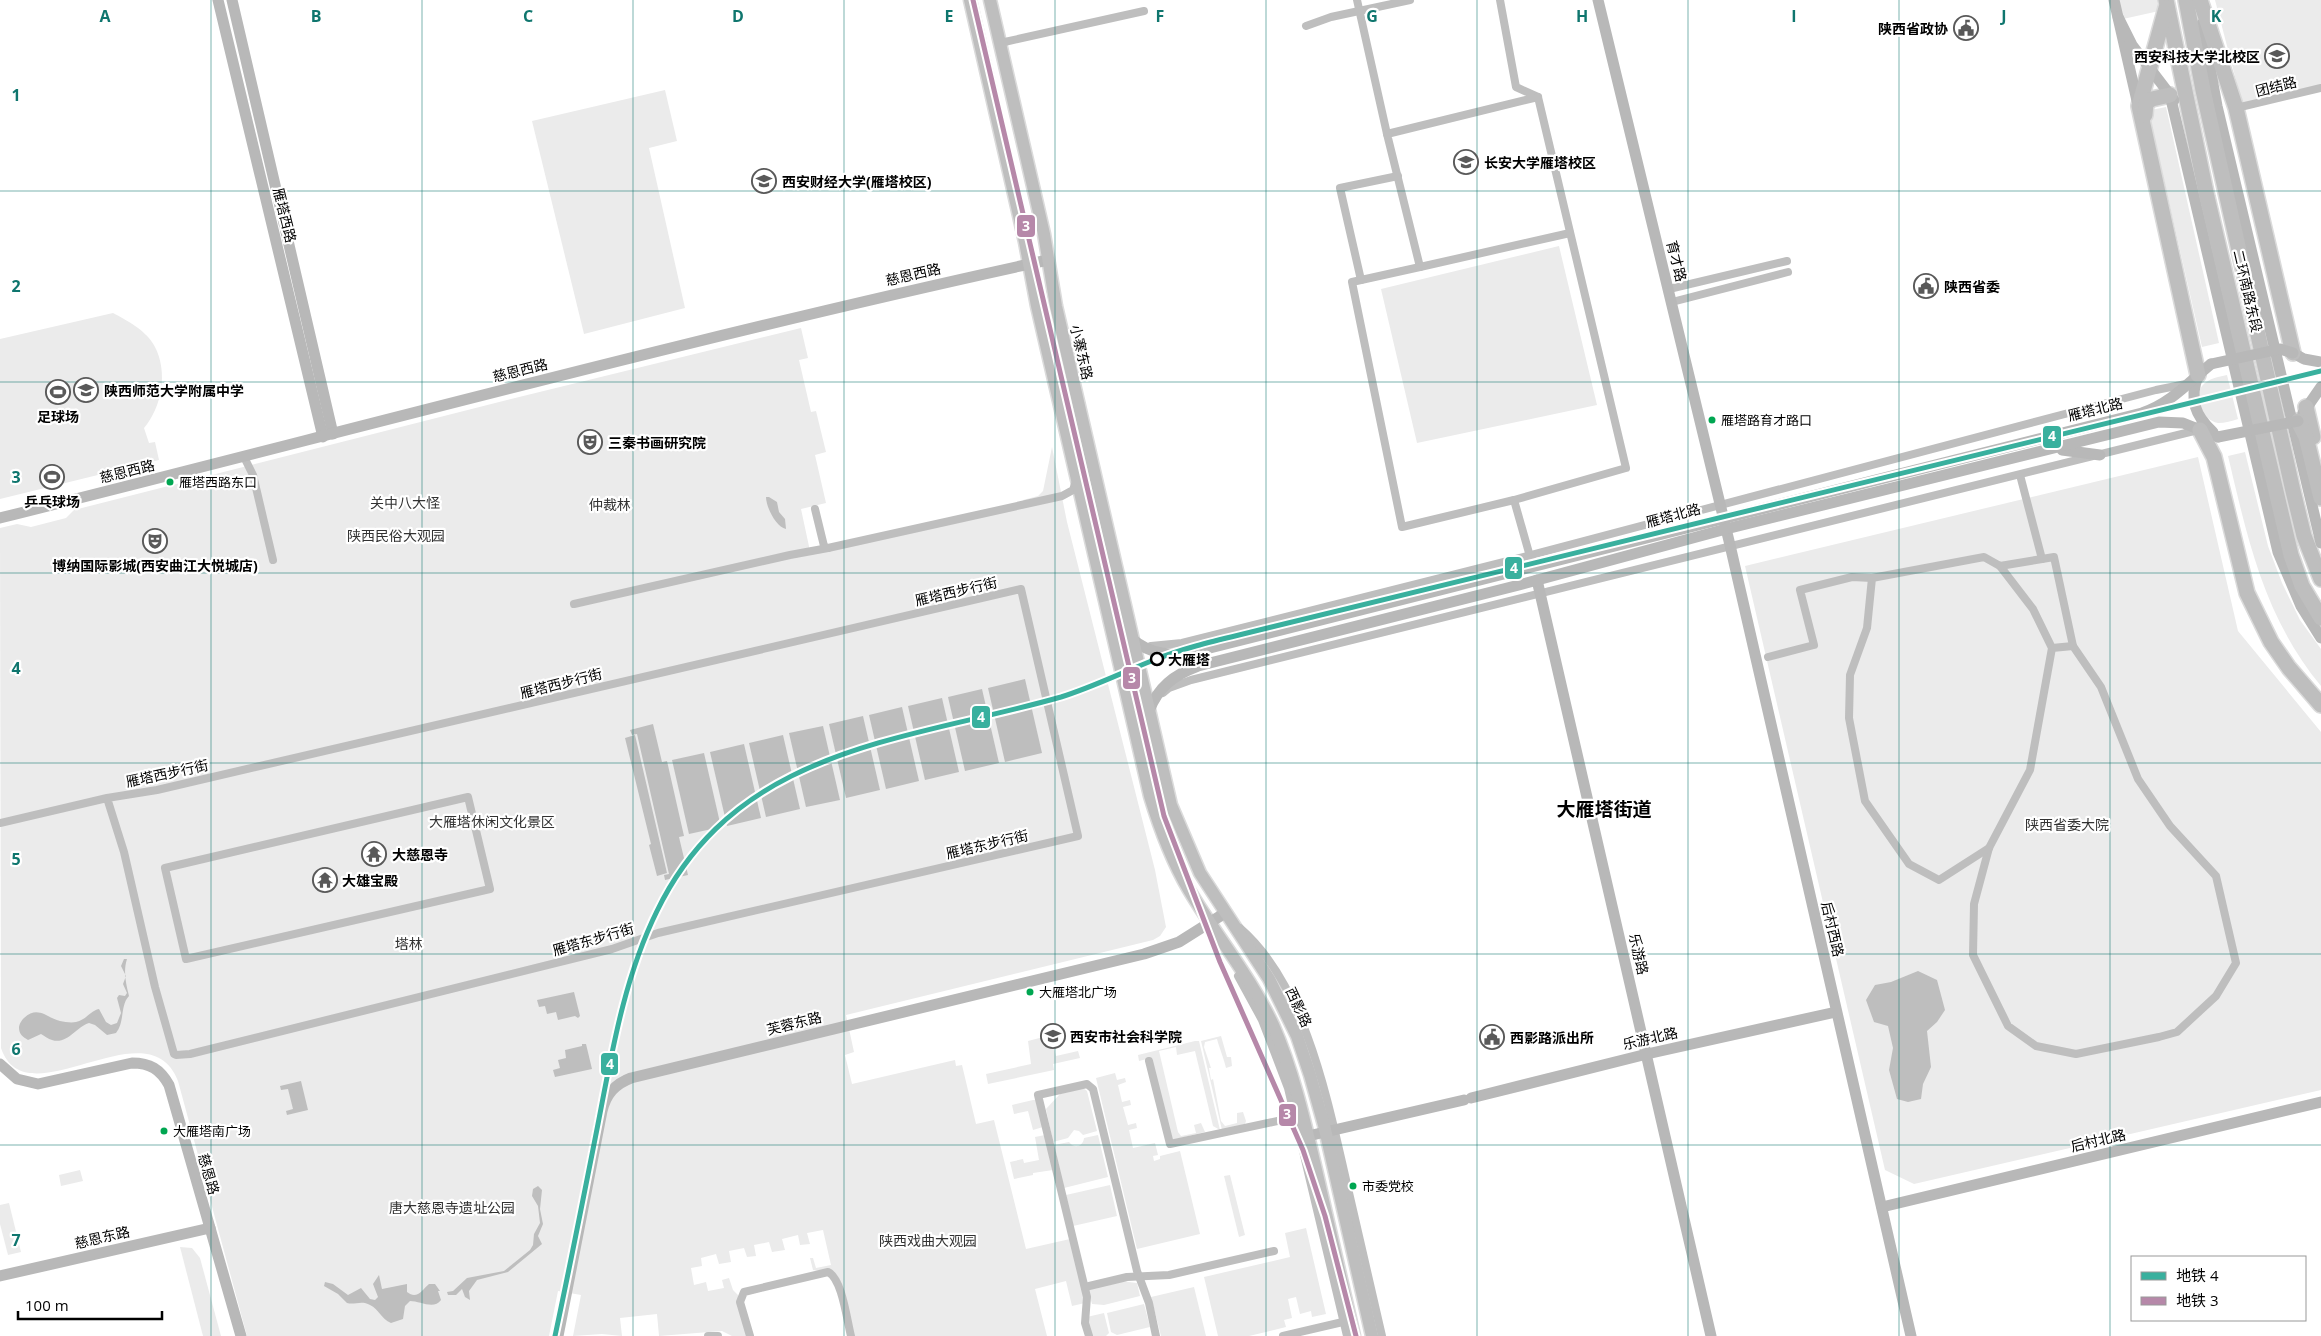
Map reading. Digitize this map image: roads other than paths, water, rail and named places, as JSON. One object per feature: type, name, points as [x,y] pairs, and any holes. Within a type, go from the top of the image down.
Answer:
[{"type":"highway","name":"二环南路东段","points":[[2186,0],[2203,90],[2293,491],[2304,536],[2321,579]]},
{"type":"highway","points":[[2199,0],[2236,108],[2293,353]]},
{"type":"highway","name":"二环南路东段","points":[[2166,2],[2192,118],[2207,197],[2291,555],[2302,586],[2321,618]]},
{"type":"highway","points":[[2166,2],[2150,70],[2138,106],[2193,379]]},
{"type":"highway","points":[[2170,95],[2149,100],[2144,109],[2199,348],[2211,364]]},
{"type":"highway","points":[[2308,404],[2321,472]]},
{"type":"highway","points":[[2298,421],[2306,437],[2321,498]]},
{"type":"highway","points":[[2200,430],[2214,457],[2247,593],[2272,642],[2290,668],[2321,705]]},
{"type":"highway","points":[[2218,437],[2249,573],[2280,641],[2296,665],[2321,695]]},
{"type":"main road","name":"雁塔西路","points":[[218,0],[328,436]]},
{"type":"main road","name":"雁塔西路","points":[[232,0],[328,436]]},
{"type":"main road","points":[[970,0],[1076,478],[1152,804],[1172,858],[1211,923],[1244,971],[1273,1027],[1294,1080],[1308,1136],[1347,1321],[1354,1336]]},
{"type":"main road","name":"小寨东路","points":[[990,0],[1048,260],[1056,306],[1149,711]]},
{"type":"main road","name":"育才路","points":[[1598,0],[1725,523]]},
{"type":"main road","points":[[2114,0],[2138,106]]},
{"type":"main road","points":[[2199,0],[2217,106],[2321,543]]},
{"type":"main road","points":[[2118,17],[2132,45],[2150,70],[2192,118]]},
{"type":"main road","points":[[2170,95],[2278,552],[2301,606],[2321,638]]},
{"type":"main road","name":"慈恩西路","points":[[0,518],[574,372],[896,294],[1048,260]]},
{"type":"main road","points":[[2211,364],[2280,349],[2304,359],[2321,362]]},
{"type":"main road","name":"雁塔北路","points":[[1149,711],[1156,695],[1167,682],[1182,672],[1198,666],[1537,580],[1725,523],[2142,413],[2160,406],[2180,393],[2211,364]]},
{"type":"main road","points":[[2193,379],[2194,405],[2204,424],[2218,437],[2298,421],[2321,387]]},
{"type":"main road","name":"雁塔北路","points":[[1132,639],[1146,649],[1161,654],[1194,652],[1533,567],[2055,450],[2159,422],[2183,423],[2218,437]]},
{"type":"main road","points":[[2055,450],[2100,455]]},
{"type":"main road","name":"后村西路","points":[[1725,523],[1911,1336]]},
{"type":"main road","name":"乐游路","points":[[1537,580],[1711,1336]]},
{"type":"main road","name":"西影路","points":[[1149,711],[1177,821],[1200,873],[1260,964],[1288,1016],[1310,1074],[1330,1131],[1372,1336]]},
{"type":"main road","name":"芙蓉东路","points":[[558,1336],[602,1110],[610,1092],[620,1083],[631,1078],[1144,954],[1179,942],[1225,913]]},
{"type":"main road","name":"乐游北路","points":[[1308,1136],[1468,1099],[1647,1054],[1836,1012]]},
{"type":"main road","name":"慈恩路","points":[[0,1064],[17,1079],[38,1084],[132,1063],[144,1063],[155,1067],[164,1074],[169,1085],[241,1336]]},
{"type":"main road","name":"后村北路","points":[[1882,1207],[2321,1102]]},
{"type":"main road","name":"慈恩东路","points":[[0,1276],[210,1228]]},
{"type":"street","points":[[1357,0],[1387,134],[1420,267]]},
{"type":"street","points":[[1306,26],[1359,11],[1410,0]]},
{"type":"street","points":[[1500,0],[1516,87],[1538,97]]},
{"type":"street","points":[[1000,43],[1144,11]]},
{"type":"street","name":"团结路","points":[[2236,108],[2321,88]]},
{"type":"street","points":[[1387,134],[1538,97]]},
{"type":"street","points":[[1538,97],[1626,468],[1514,500],[1402,527],[1352,282],[1570,233]]},
{"type":"street","points":[[1360,280],[1340,188],[1398,176]]},
{"type":"street","points":[[1669,290],[1787,261]]},
{"type":"street","points":[[1672,302],[1788,272]]},
{"type":"street","points":[[1132,639],[1145,645],[1170,646],[1530,554],[2193,379]]},
{"type":"street","points":[[2308,404],[2321,394]]},
{"type":"street","points":[[1149,711],[1159,697],[1180,683],[1540,592],[2200,430]]},
{"type":"street","points":[[244,457],[253,475],[273,560]]},
{"type":"street","points":[[2020,475],[2042,558]]},
{"type":"street","points":[[574,604],[1062,496],[1073,490],[1076,478]]},
{"type":"street","points":[[1514,500],[1533,567]]},
{"type":"street","points":[[815,509],[824,546],[828,548]]},
{"type":"street","points":[[1768,657],[1814,645],[1800,590],[1852,577],[1872,578],[1984,557],[2000,566],[2033,609],[2052,648],[2030,770],[1989,848],[1974,904],[1973,955],[2008,1026],[2036,1046],[2076,1054],[2177,1032],[2216,996],[2236,963],[2216,876],[2170,826],[2138,779],[2101,687],[2074,646],[2054,557],[2000,566]]},
{"type":"street","points":[[1872,578],[1867,628],[1850,675],[1849,718],[1865,801],[1909,864],[1939,880],[1989,848]]},
{"type":"street","name":"雁塔西步行街","points":[[0,823],[107,798],[157,790],[1021,589],[1078,836]]},
{"type":"street","points":[[2052,648],[2074,646]]},
{"type":"street","name":"雁塔东步行街","points":[[107,798],[124,852],[155,987],[174,1054],[198,1052],[612,949],[658,933],[1078,836]]},
{"type":"street","points":[[468,798],[490,889],[186,959],[165,868],[468,798]]},
{"type":"street","points":[[1211,923],[1270,1039],[1296,1117],[1347,1321],[1347,1336]]},
{"type":"street","points":[[1149,1061],[1170,1144],[1296,1117]]},
{"type":"street","points":[[1088,1336],[1085,1323],[1087,1303],[1084,1287],[1038,1095],[1084,1084],[1090,1085],[1093,1090],[1138,1276],[1148,1303],[1156,1336]]},
{"type":"street","points":[[1330,1131],[1382,1336]]},
{"type":"street","points":[[1084,1287],[1138,1276],[1169,1275],[1274,1251]]},
{"type":"street","points":[[750,1336],[740,1302],[744,1292],[828,1272],[838,1282],[850,1336]]},
{"type":"street","points":[[1283,1336],[1347,1321]]},
{"type":"street","points":[[708,1336],[718,1336]]},
{"type":"metro line","name":"3","points":[[973,0],[1164,816],[1220,962],[1303,1150],[1325,1216],[1356,1336]]},
{"type":"metro line","name":"4","points":[[555,1336],[620,1016],[646,936],[657,911],[691,856],[732,814],[779,782],[831,759],[887,741],[1061,697],[1164,656],[1206,643],[2321,371]]},
{"type":"place","name":"陕西省政协","points":[[1966,28]]},
{"type":"place","name":"西安科技大学北校区","points":[[2277,56]]},
{"type":"place","name":"长安大学雁塔校区","points":[[1466,162]]},
{"type":"place","name":"西安财经大学(雁塔校区)","points":[[764,181]]},
{"type":"place","name":"陕西省委","points":[[1926,286]]},
{"type":"place","name":"陕西师范大学附属中学","points":[[86,390]]},
{"type":"place","name":"足球场","points":[[58,392]]},
{"type":"place","name":"雁塔路育才路口","points":[[1712,420]]},
{"type":"place","name":"三秦书画研究院","points":[[590,442]]},
{"type":"place","name":"乒乓球场","points":[[52,477]]},
{"type":"place","name":"雁塔西路东口","points":[[170,482]]},
{"type":"place","name":"博纳国际影城(西安曲江大悦城店)","points":[[155,541]]},
{"type":"place","name":"大雁塔","points":[[1157,659]]},
{"type":"place","name":"大慈恩寺","points":[[374,854]]},
{"type":"place","name":"大雄宝殿","points":[[325,880]]},
{"type":"place","name":"大雁塔北广场","points":[[1030,992]]},
{"type":"place","name":"西安市社会科学院","points":[[1053,1036]]},
{"type":"place","name":"西影路派出所","points":[[1492,1037]]},
{"type":"place","name":"大雁塔南广场","points":[[164,1131]]},
{"type":"place","name":"市委党校","points":[[1353,1186]]},
{"type":"district","name":"大雁塔街道","points":[[1604,809]]},
{"type":"park label","name":"关中八大怪","points":[[405,502]]},
{"type":"park label","name":"仲裁林","points":[[610,504]]},
{"type":"park label","name":"陕西民俗大观园","points":[[396,535]]},
{"type":"park label","name":"大雁塔休闲文化景区","points":[[492,821]]},
{"type":"park label","name":"陕西省委大院","points":[[2067,824]]},
{"type":"park label","name":"塔林","points":[[409,943]]},
{"type":"park label","name":"唐大慈恩寺遗址公园","points":[[452,1207]]},
{"type":"park label","name":"陕西戏曲大观园","points":[[928,1240]]}]
